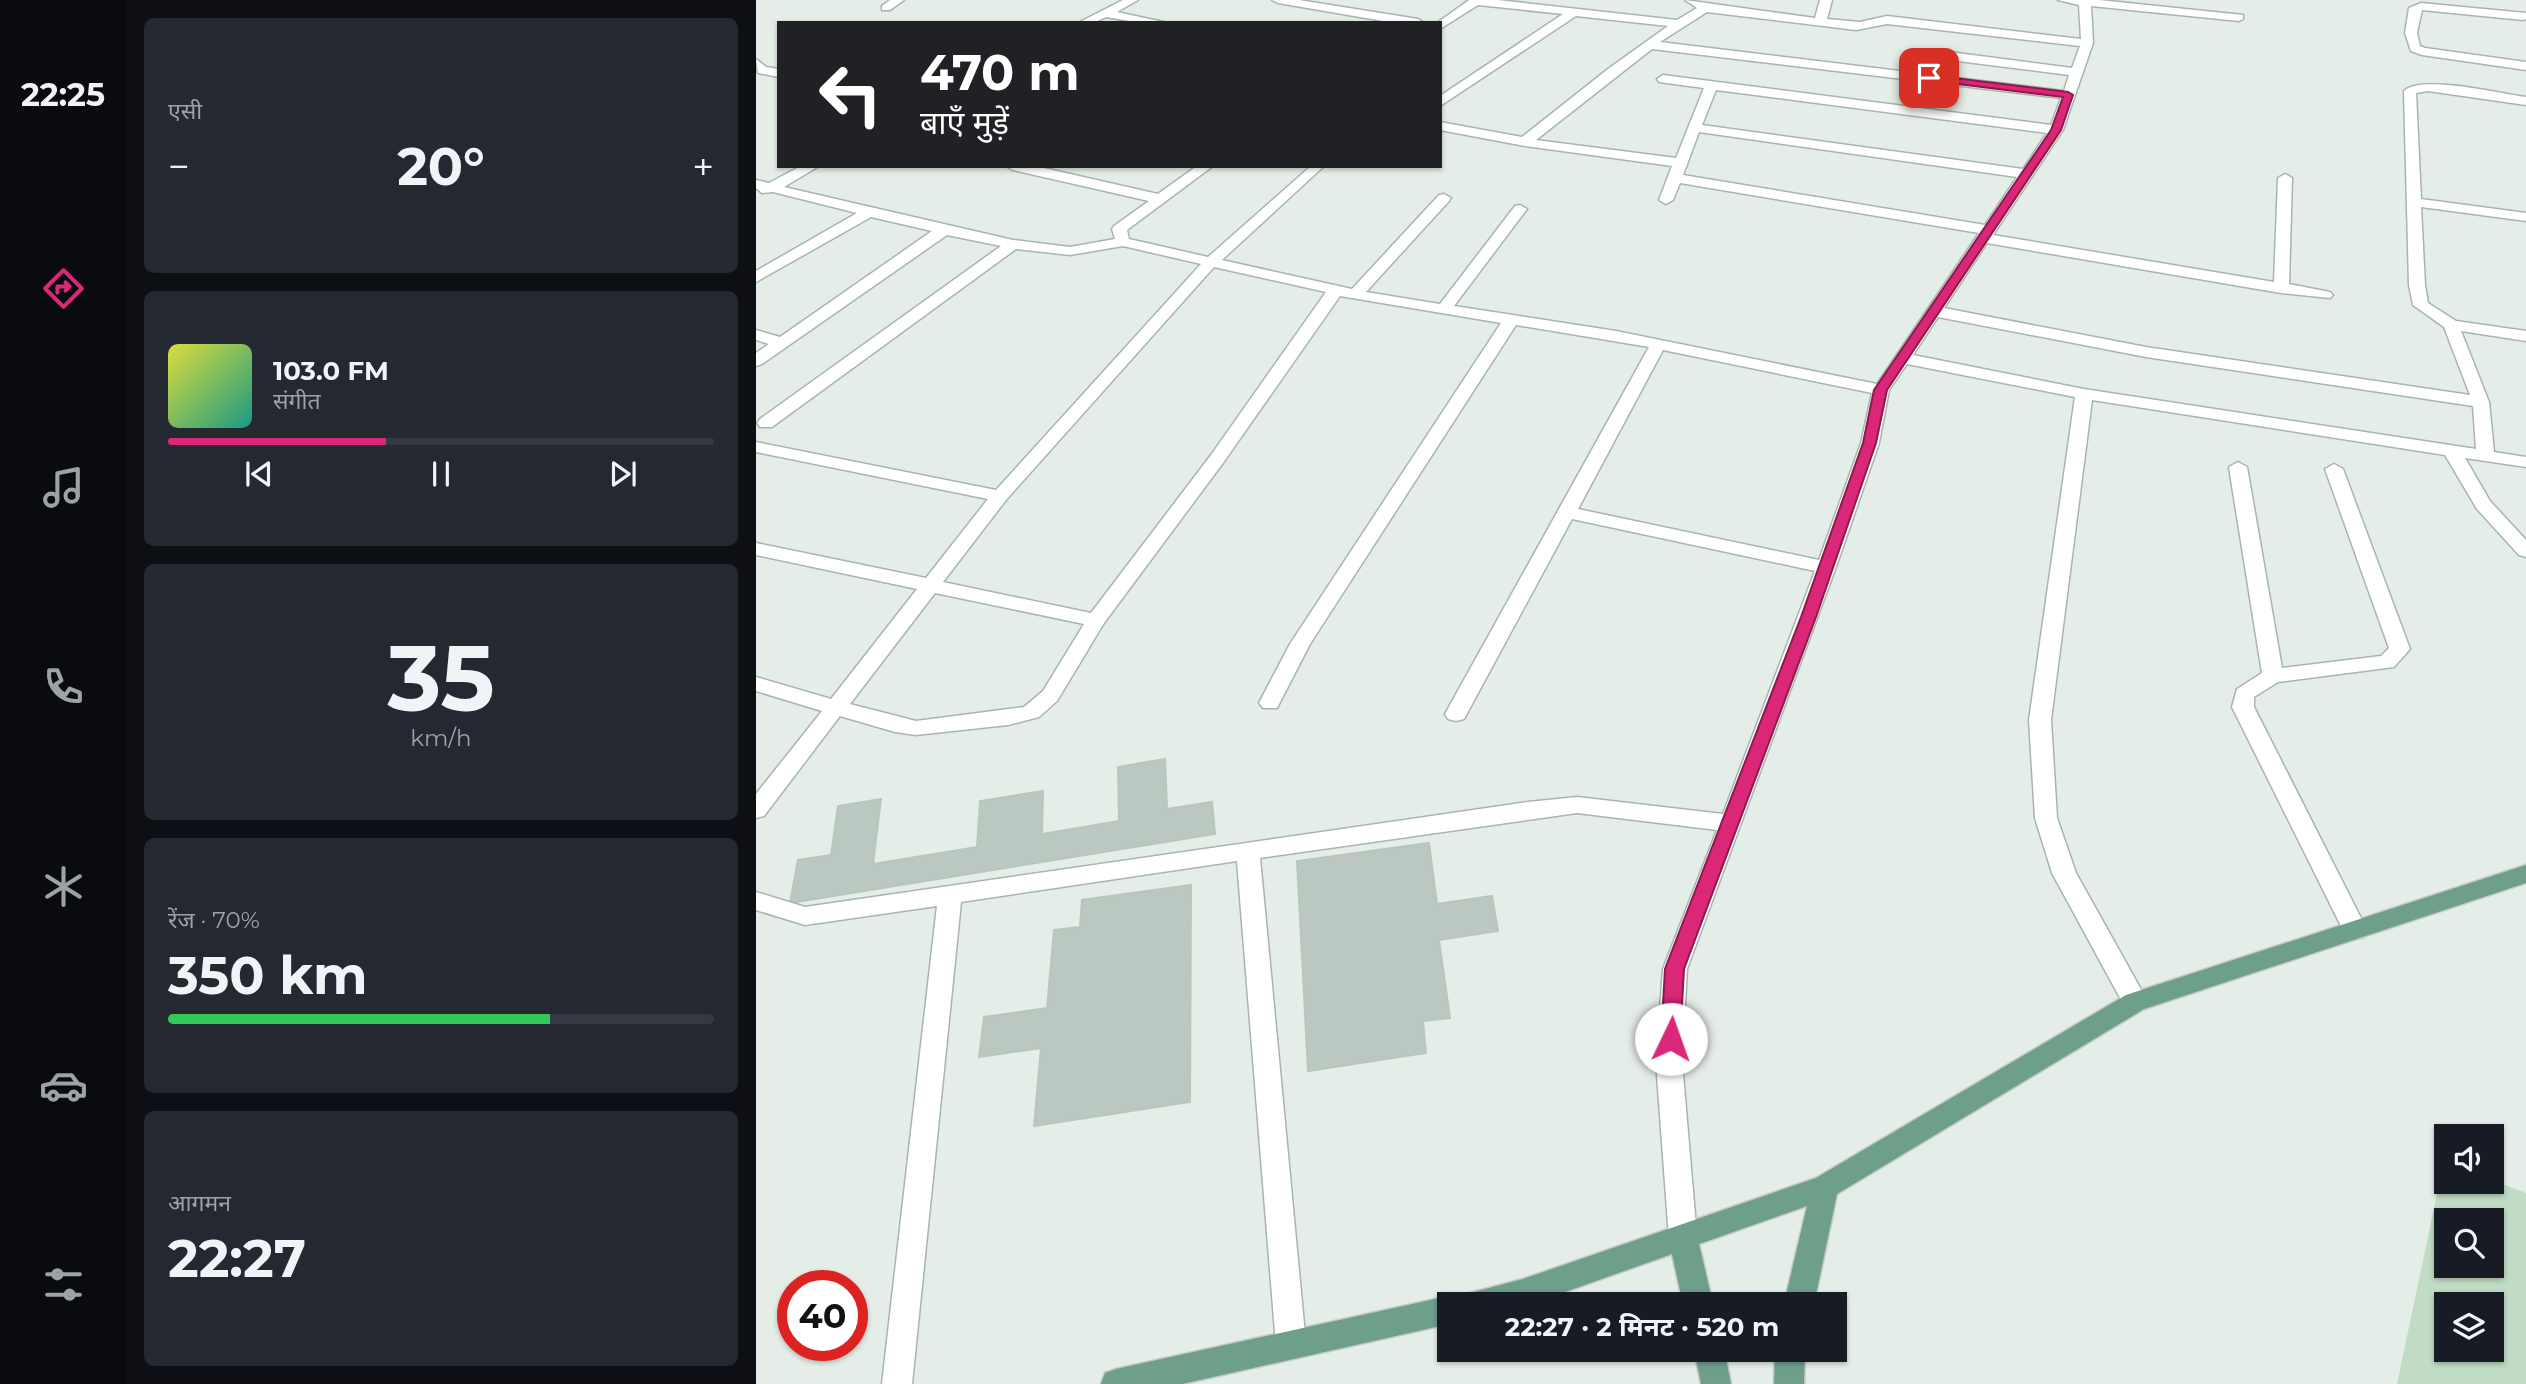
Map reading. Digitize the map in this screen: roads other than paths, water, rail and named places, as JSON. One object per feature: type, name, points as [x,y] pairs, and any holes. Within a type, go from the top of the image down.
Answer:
[{"type":"main road","points":[[1526,1292],[1825,1187],[2135,1002],[2526,874]]},
{"type":"main road","points":[[1802,1292],[1825,1187]]},
{"type":"main road","points":[[1683,1238],[1695,1292]]},
{"type":"main road","points":[[1115,1384],[1437,1313]]},
{"type":"main road","points":[[1712,1362],[1716,1384]]},
{"type":"main road","points":[[1789,1384],[1790,1362]]},
{"type":"street","points":[[886,8],[898,0]]},
{"type":"street","points":[[1088,21],[1132,0]]},
{"type":"street","points":[[1278,0],[1406,21]]},
{"type":"street","points":[[1691,0],[1705,8],[1863,27],[1874,20],[1887,20],[2087,43]]},
{"type":"street","points":[[1820,22],[1826,0]]},
{"type":"street","points":[[2064,0],[2239,17]]},
{"type":"street","points":[[2523,0],[2525,16],[2421,6],[2415,8],[2411,33],[2415,48],[2422,51],[2526,66]]},
{"type":"street","points":[[1442,25],[1476,1],[1678,24]]},
{"type":"street","points":[[1683,1238],[1669,1062],[1675,969],[1826,567],[1870,443],[1881,390],[2056,130],[2087,43],[2085,1]]},
{"type":"street","points":[[1525,142],[1615,70],[1678,24],[1705,8]]},
{"type":"street","points":[[1442,101],[1574,12]]},
{"type":"street","points":[[1105,13],[1151,21]]},
{"type":"street","points":[[1652,45],[2068,95]]},
{"type":"street","points":[[1934,54],[2077,72]]},
{"type":"street","points":[[756,63],[762,70],[777,73]]},
{"type":"street","points":[[1663,79],[2056,130]]},
{"type":"street","points":[[1666,200],[1712,86]]},
{"type":"street","points":[[2526,101],[2428,88],[2415,88],[2410,91],[2417,285],[2421,305],[2451,325],[2526,336]]},
{"type":"street","points":[[1442,126],[1525,142],[1679,163]]},
{"type":"street","points":[[1696,128],[2026,174]]},
{"type":"street","points":[[756,196],[808,168]]},
{"type":"street","points":[[1023,168],[1094,182],[1159,199]]},
{"type":"street","points":[[1123,242],[1119,229],[1203,168]]},
{"type":"street","points":[[756,810],[1000,496],[1210,263],[1317,168]]},
{"type":"street","points":[[1674,178],[2325,295]]},
{"type":"street","points":[[2281,288],[2286,178]]},
{"type":"street","points":[[756,184],[1013,244],[1070,251],[1123,242],[1356,294],[1658,345],[1881,390]]},
{"type":"street","points":[[1356,294],[1444,198]]},
{"type":"street","points":[[2415,202],[2526,217]]},
{"type":"street","points":[[1444,309],[1520,209]]},
{"type":"street","points":[[756,276],[869,212]]},
{"type":"street","points":[[756,361],[944,230]]},
{"type":"street","points":[[759,424],[1013,244]]},
{"type":"street","points":[[756,684],[895,725],[916,728],[1008,718],[1031,712],[1050,696],[1096,620],[1217,459],[1336,290]]},
{"type":"street","points":[[1934,311],[2146,352],[2481,402]]},
{"type":"street","points":[[1270,703],[1300,644],[1511,320]]},
{"type":"street","points":[[2451,325],[2481,402],[2485,455]]},
{"type":"street","points":[[756,335],[782,343]]},
{"type":"street","points":[[1455,714],[1658,345]]},
{"type":"street","points":[[1902,358],[2084,394],[2526,462]]},
{"type":"street","points":[[2084,394],[2040,720],[2046,818],[2064,873],[2135,1002]]},
{"type":"street","points":[[756,447],[1000,496]]},
{"type":"street","points":[[2452,450],[2478,500],[2526,551]]},
{"type":"street","points":[[2238,467],[2273,676]]},
{"type":"street","points":[[2334,469],[2400,649],[2387,662],[2273,676],[2244,694],[2243,707],[2355,930]]},
{"type":"street","points":[[1567,512],[1826,567]]},
{"type":"street","points":[[756,549],[1096,620]]},
{"type":"street","points":[[756,901],[805,916],[1577,805],[1731,823]]},
{"type":"street","points":[[1249,851],[1248,873],[1292,1345]]},
{"type":"street","points":[[897,1384],[950,908],[947,895]]}]
